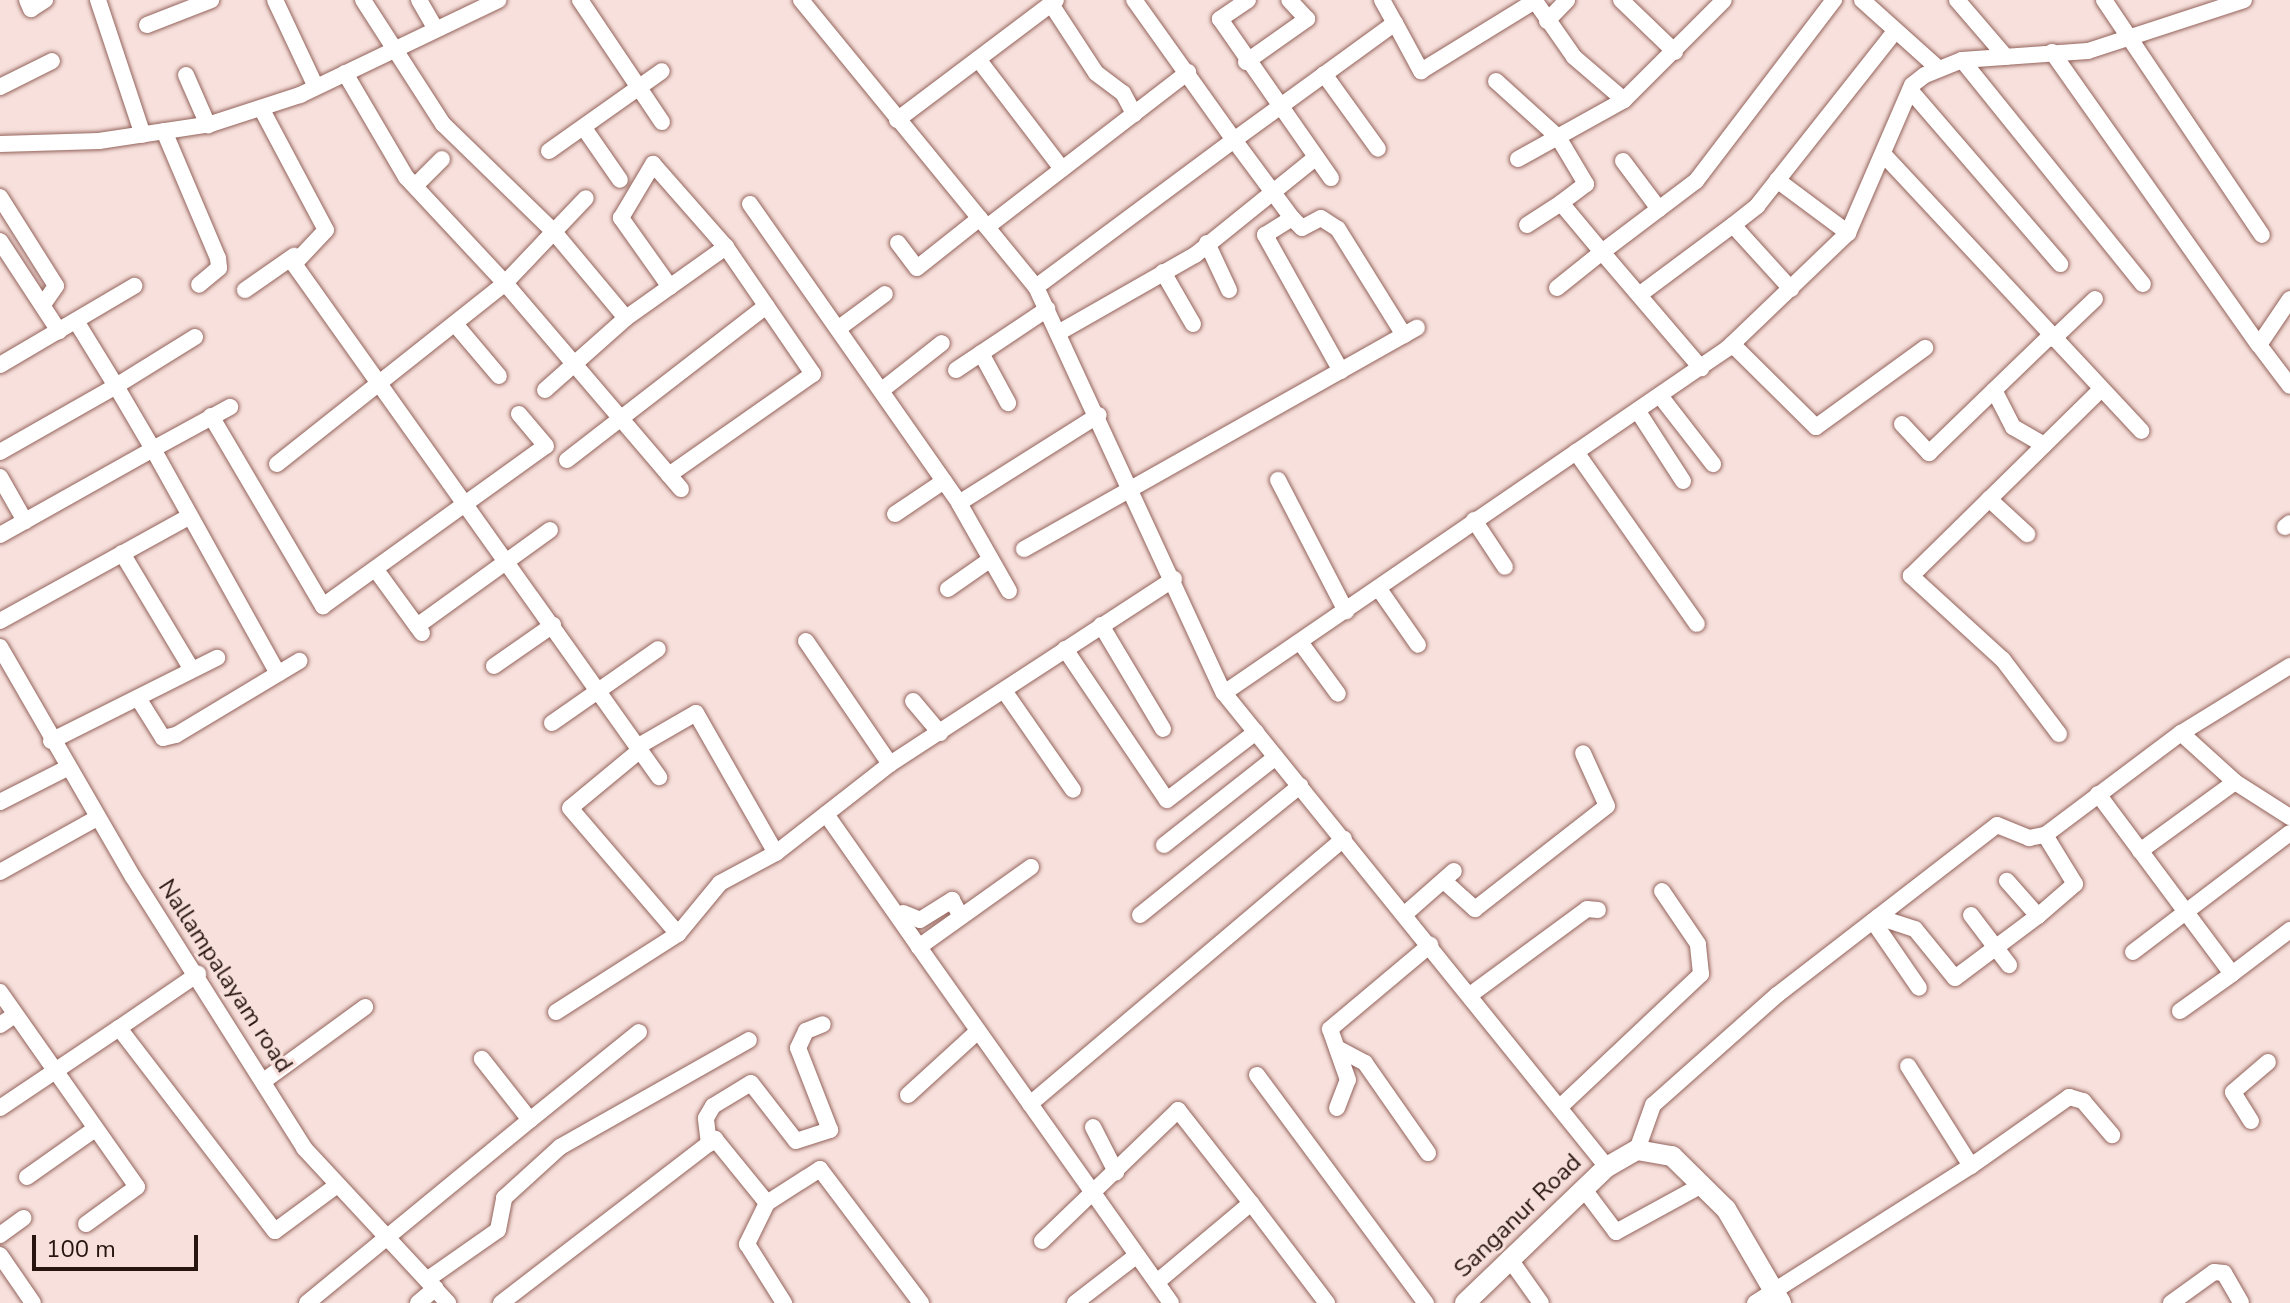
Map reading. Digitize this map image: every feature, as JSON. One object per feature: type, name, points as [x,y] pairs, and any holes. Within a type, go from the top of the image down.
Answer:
[{"type":"main road","name":"Sanganur Road","points":[[1465,1303],[1583,1188],[1607,1167],[1637,1150]]},
{"type":"main road","points":[[1637,1150],[1672,1156],[1726,1209],[1778,1297]]},
{"type":"street","points":[[27,0],[31,9],[45,0]]},
{"type":"street","points":[[98,0],[143,135]]},
{"type":"street","points":[[147,25],[212,0]]},
{"type":"street","points":[[275,0],[316,87]]},
{"type":"street","points":[[363,0],[391,49],[401,52],[443,124],[554,232],[626,318]]},
{"type":"street","points":[[419,0],[436,29]]},
{"type":"street","points":[[0,144],[143,135],[208,125],[316,87],[498,0]]},
{"type":"street","points":[[580,0],[662,122]]},
{"type":"street","points":[[801,0],[1036,287],[1099,415],[1224,693],[1607,1167]]},
{"type":"street","points":[[1024,549],[1132,492],[1410,332],[1338,229],[1321,218],[1302,228],[1292,218],[1134,0]]},
{"type":"street","points":[[1248,0],[1220,19],[1246,62],[1331,178]]},
{"type":"street","points":[[1246,62],[1307,19],[1289,0]]},
{"type":"street","points":[[1382,0],[1421,71],[1535,1],[1547,21],[1624,100]]},
{"type":"street","points":[[1547,21],[1567,0]]},
{"type":"street","points":[[1621,0],[1675,52]]},
{"type":"street","points":[[1557,288],[1696,181],[1834,0]]},
{"type":"street","points":[[1862,0],[1939,69]]},
{"type":"street","points":[[1957,0],[2006,57]]},
{"type":"street","points":[[2104,0],[2262,235]]},
{"type":"street","points":[[1224,693],[1379,589],[1474,520],[1639,413],[1732,344],[1848,233],[1885,156],[1910,90],[1939,69],[1962,60],[2129,41],[2192,6],[2244,0]]},
{"type":"street","points":[[897,120],[1054,2],[1096,73],[1123,93],[1134,114]]},
{"type":"street","points":[[1518,159],[1624,100],[1675,52],[1719,2]]},
{"type":"street","points":[[1036,287],[1395,23]]},
{"type":"street","points":[[1639,295],[1733,225],[1777,180],[1895,31]]},
{"type":"street","points":[[2052,52],[2290,386]]},
{"type":"street","points":[[978,59],[1062,169]]},
{"type":"street","points":[[1962,60],[2143,284]]},
{"type":"street","points":[[0,87],[52,61]]},
{"type":"street","points":[[549,151],[662,71]]},
{"type":"street","points":[[898,243],[917,268],[1062,169],[1188,72]]},
{"type":"street","points":[[345,73],[415,186],[505,283],[681,489]]},
{"type":"street","points":[[1324,74],[1378,149]]},
{"type":"street","points":[[186,75],[208,125]]},
{"type":"street","points":[[1496,81],[1558,137],[1586,184],[1527,225]]},
{"type":"street","points":[[1910,90],[2060,264]]},
{"type":"street","points":[[245,290],[326,230],[261,108]]},
{"type":"street","points":[[584,128],[620,180]]},
{"type":"street","points":[[164,131],[218,258],[219,268],[199,285]]},
{"type":"street","points":[[1885,156],[2141,431]]},
{"type":"street","points":[[1058,333],[1207,243],[1271,189],[1315,158]]},
{"type":"street","points":[[415,186],[442,159]]},
{"type":"street","points":[[1623,161],[1659,209]]},
{"type":"street","points":[[669,475],[813,374],[726,247],[653,164],[621,218],[670,287]]},
{"type":"street","points":[[1777,180],[1848,233]]},
{"type":"street","points":[[0,197],[56,286],[44,303]]},
{"type":"street","points":[[277,464],[383,383],[505,283],[586,198]]},
{"type":"street","points":[[1561,203],[1701,368]]},
{"type":"street","points":[[750,204],[959,503],[1009,591]]},
{"type":"street","points":[[1292,218],[1265,235],[1341,371]]},
{"type":"street","points":[[1733,225],[1791,289]]},
{"type":"street","points":[[0,241],[44,303],[59,331]]},
{"type":"street","points":[[1207,243],[1229,290]]},
{"type":"street","points":[[545,390],[626,318],[726,247]]},
{"type":"street","points":[[294,256],[659,777]]},
{"type":"street","points":[[1163,272],[1193,324]]},
{"type":"street","points":[[0,365],[134,286]]},
{"type":"street","points":[[839,328],[885,294]]},
{"type":"street","points":[[1902,424],[1929,453],[2095,299]]},
{"type":"street","points":[[2259,345],[2290,299]]},
{"type":"street","points":[[567,460],[619,416],[766,306]]},
{"type":"street","points":[[956,370],[1047,309]]},
{"type":"street","points":[[76,321],[153,449],[278,674]]},
{"type":"street","points":[[455,324],[499,376]]},
{"type":"street","points":[[0,452],[195,337]]},
{"type":"street","points":[[882,390],[942,343]]},
{"type":"street","points":[[1732,344],[1816,427],[1925,348]]},
{"type":"street","points":[[981,353],[1008,403]]},
{"type":"street","points":[[2059,734],[2003,660],[1911,576],[2101,389]]},
{"type":"street","points":[[1994,390],[2013,427],[2044,445]]},
{"type":"street","points":[[1661,397],[1713,464]]},
{"type":"street","points":[[0,535],[230,407]]},
{"type":"street","points":[[1639,413],[1683,481]]},
{"type":"street","points":[[211,416],[323,606],[546,446],[519,414]]},
{"type":"street","points":[[959,503],[1099,415]]},
{"type":"street","points":[[1576,452],[1697,624]]},
{"type":"street","points":[[0,477],[25,521]]},
{"type":"street","points":[[1278,480],[1346,611]]},
{"type":"street","points":[[895,514],[944,481]]},
{"type":"street","points":[[1989,499],[2027,534]]},
{"type":"street","points":[[0,621],[190,516]]},
{"type":"street","points":[[1474,520],[1505,567]]},
{"type":"street","points":[[376,570],[420,630],[550,530]]},
{"type":"street","points":[[122,553],[192,670]]},
{"type":"street","points":[[948,589],[991,559]]},
{"type":"street","points":[[556,1012],[678,934],[720,883],[776,853],[890,764],[1005,692],[1174,579]]},
{"type":"street","points":[[1379,589],[1418,645]]},
{"type":"street","points":[[494,666],[553,625]]},
{"type":"street","points":[[1101,625],[1163,729]]},
{"type":"street","points":[[806,641],[890,764]]},
{"type":"street","points":[[1300,642],[1338,694]]},
{"type":"street","name":"Nallampalayam road","points":[[0,647],[97,818],[336,1186],[394,1237],[448,1303]]},
{"type":"street","points":[[552,723],[658,649]]},
{"type":"street","points":[[1065,649],[1167,800],[1256,732]]},
{"type":"street","points":[[51,741],[217,658]]},
{"type":"street","points":[[138,698],[163,738],[299,661]]},
{"type":"street","points":[[1637,1150],[1653,1105],[1876,919],[1997,825],[2029,838],[2045,835],[2181,733],[2290,666]]},
{"type":"street","points":[[1005,692],[1073,790]]},
{"type":"street","points":[[913,701],[940,733]]},
{"type":"street","points":[[678,934],[570,808],[638,749],[696,713],[776,853]]},
{"type":"street","points":[[2181,733],[2235,782],[2290,817]]},
{"type":"street","points":[[1405,914],[1449,876],[1475,909],[1607,806],[1583,753]]},
{"type":"street","points":[[1164,845],[1276,757]]},
{"type":"street","points":[[0,802],[67,768]]},
{"type":"street","points":[[2140,851],[2235,782]]},
{"type":"street","points":[[1140,915],[1300,786]]},
{"type":"street","points":[[2098,794],[2232,974]]},
{"type":"street","points":[[826,814],[1171,1303]]},
{"type":"street","points":[[0,872],[97,818]]},
{"type":"street","points":[[2133,952],[2290,833]]},
{"type":"street","points":[[1876,919],[1915,929],[1955,978],[2075,884],[2045,835]]},
{"type":"street","points":[[1030,1104],[1344,839]]},
{"type":"street","points":[[919,947],[1031,867]]},
{"type":"street","points":[[2007,881],[2038,916]]},
{"type":"street","points":[[1560,1107],[1701,974],[1698,944],[1662,891]]},
{"type":"street","points":[[903,913],[920,920],[952,900],[961,917]]},
{"type":"street","points":[[1470,995],[1587,909],[1598,910]]},
{"type":"street","points":[[1971,915],[2009,965]]},
{"type":"street","points":[[1876,919],[1919,988]]},
{"type":"street","points":[[2180,1011],[2290,930]]},
{"type":"street","points":[[1337,1108],[1348,1080],[1330,1029],[1430,945]]},
{"type":"street","points":[[0,1108],[198,974]]},
{"type":"street","points":[[0,992],[53,1073],[137,1187],[86,1224]]},
{"type":"street","points":[[265,1080],[365,1007]]},
{"type":"street","points":[[0,1025],[15,1015]]},
{"type":"street","points":[[709,1144],[706,1118],[713,1106],[751,1083],[796,1141],[830,1130],[798,1048],[806,1031],[823,1024]]},
{"type":"street","points":[[119,1028],[275,1231],[336,1186]]},
{"type":"street","points":[[908,1095],[978,1031]]},
{"type":"street","points":[[307,1303],[394,1237],[530,1120],[639,1032]]},
{"type":"street","points":[[418,1303],[432,1284],[498,1230],[504,1198],[560,1147],[749,1040]]},
{"type":"street","points":[[1337,1048],[1365,1063],[1428,1153]]},
{"type":"street","points":[[482,1059],[530,1120]]},
{"type":"street","points":[[2251,1121],[2233,1092],[2268,1062]]},
{"type":"street","points":[[1908,1066],[1971,1166]]},
{"type":"street","points":[[1257,1075],[1426,1303]]},
{"type":"street","points":[[1755,1303],[1778,1297],[2069,1097],[2083,1101],[2112,1135]]},
{"type":"street","points":[[1042,1241],[1178,1110],[1327,1303]]},
{"type":"street","points":[[1093,1127],[1116,1172]]},
{"type":"street","points":[[27,1177],[95,1129]]},
{"type":"street","points":[[501,1303],[715,1139],[767,1203]]},
{"type":"street","points":[[784,1303],[747,1244],[767,1203],[820,1169],[921,1303]]},
{"type":"street","points":[[1583,1188],[1616,1232],[1702,1185]]},
{"type":"street","points":[[1157,1282],[1251,1203]]},
{"type":"street","points":[[0,1235],[23,1218]]},
{"type":"street","points":[[0,1255],[33,1303]]},
{"type":"street","points":[[1075,1303],[1137,1255]]},
{"type":"street","points":[[1509,1258],[1541,1303]]},
{"type":"street","points":[[2171,1303],[2214,1272],[2224,1273],[2241,1303]]}]
